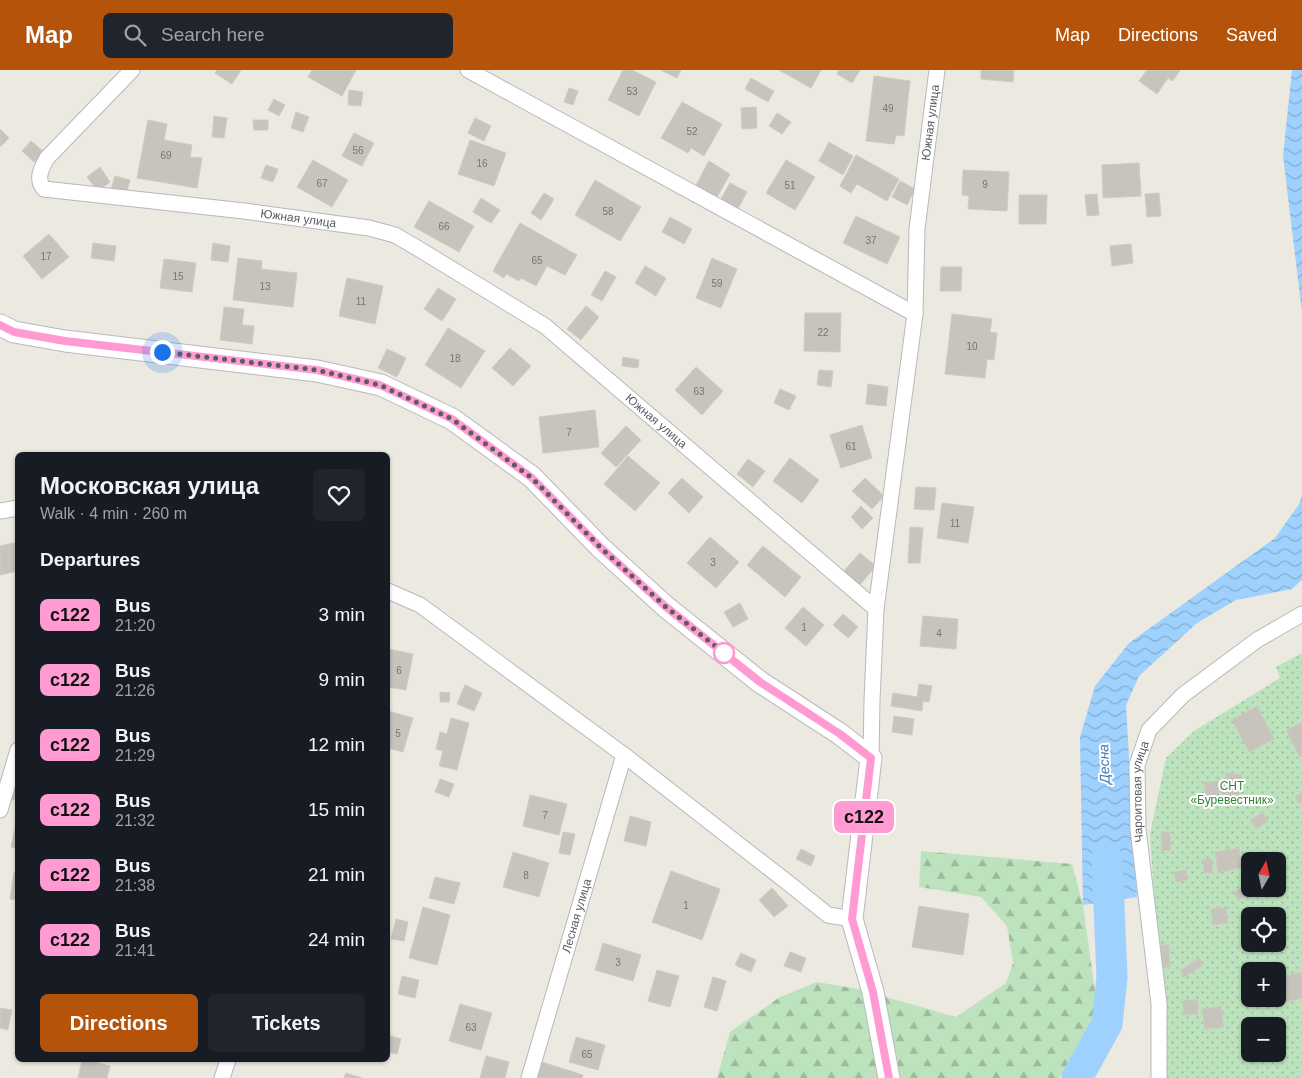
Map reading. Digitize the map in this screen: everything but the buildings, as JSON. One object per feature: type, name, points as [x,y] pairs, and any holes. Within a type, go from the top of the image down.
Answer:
[{"type":"street","name":"Южная улица","points":[[132,70],[47,158],[40,170],[39,180],[44,189],[244,211],[369,228],[395,235],[545,326],[876,609]]},
{"type":"street","points":[[468,70],[914,314]]},
{"type":"street","name":"Южная улица","points":[[876,609],[914,314],[917,229],[937,70]]},
{"type":"street","points":[[0,325],[14,332],[65,341],[317,370],[380,385],[452,419],[532,478],[600,547],[666,607],[760,682],[840,734],[871,758]]},
{"type":"street","points":[[0,511],[15,508]]},
{"type":"street","points":[[390,592],[420,605],[624,755],[828,916],[852,919]]},
{"type":"street","points":[[876,609],[871,758],[852,919],[873,992],[889,1078]]},
{"type":"street","name":"Чароитовая улица","points":[[1159,1078],[1159,1004],[1138,829],[1137,765],[1149,730],[1183,695],[1257,640],[1302,614]]},
{"type":"street","name":"Лесная улица","points":[[529,1078],[624,755]]},
{"type":"street","points":[[0,810],[15,760]]},
{"type":"street","points":[[222,1078],[227,1062]]},
{"type":"green space","name":"СНТ «Буревестник»","points":[[1302,653],[1302,1078],[1167,1078],[1150,834],[1166,758],[1194,731],[1280,678],[1276,667]]},
{"type":"green space","points":[[921,851],[1072,864],[1083,905],[1096,998],[1088,1041],[1059,1078],[717,1078],[730,1032],[780,997],[817,982],[858,989],[956,1017],[1006,983],[1013,963],[1007,926],[981,897],[919,887]]},
{"type":"water","points":[[1292,70],[1302,70],[1302,312],[1283,156]]},
{"type":"water","points":[[1302,493],[1302,580],[1292,589],[1236,600],[1197,623],[1139,676],[1126,705],[1137,897],[1083,905],[1080,737],[1095,686],[1129,643],[1275,538],[1300,503]]},
{"type":"waterway","name":"Десна","points":[[1077,1078],[1107,1024],[1112,977],[1107,858]]},
{"type":"bus line","name":"с122","points":[[0,325],[14,332],[65,341],[317,370],[380,385],[452,419],[532,478],[600,547],[666,607],[760,682],[840,734],[871,758],[852,919],[873,992],[889,1078]]},
{"type":"route","points":[[162,352],[317,370],[380,385],[452,419],[532,478],[600,547],[666,607],[724,653]]}]
